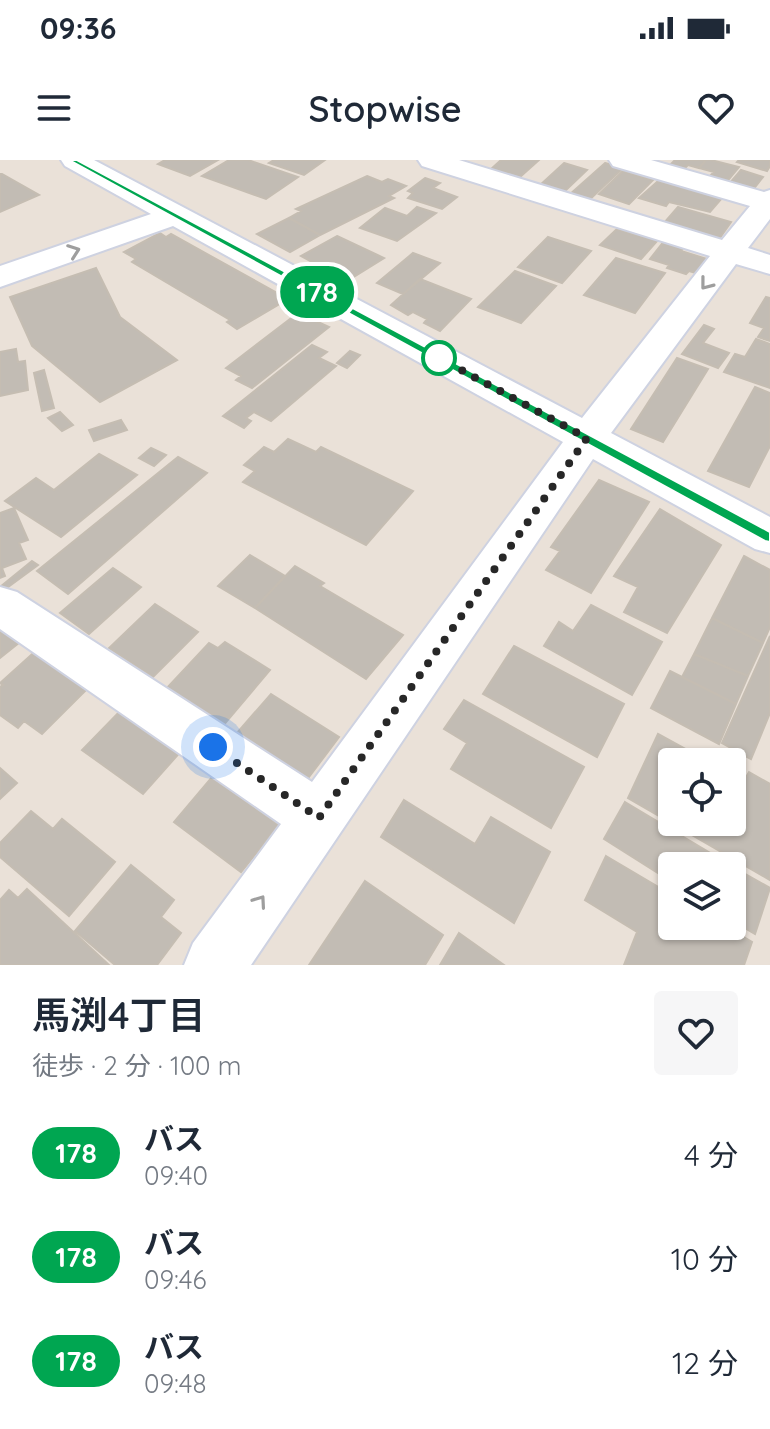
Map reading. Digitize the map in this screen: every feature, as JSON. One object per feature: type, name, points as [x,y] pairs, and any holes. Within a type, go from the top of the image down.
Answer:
[{"type":"street","points":[[74,160],[770,537]]},
{"type":"street","points":[[431,160],[770,265]]},
{"type":"street","points":[[215,965],[587,438],[769,201],[622,160]]},
{"type":"street","points":[[0,277],[175,215]]},
{"type":"street","points":[[1,605],[319,818]]},
{"type":"building","points":[[165,160],[218,160],[190,176],[158,164]]},
{"type":"building","points":[[229,160],[248,160],[298,177],[266,199],[202,176]]},
{"type":"building","points":[[274,160],[325,160],[304,175],[269,163]]},
{"type":"building","points":[[501,160],[539,160],[519,178],[490,170]]},
{"type":"building","points":[[675,160],[706,160],[699,168],[688,165],[681,172],[667,168]]},
{"type":"building","points":[[706,160],[739,167],[724,185],[706,180],[714,172],[699,168]]},
{"type":"building","points":[[770,160],[770,166],[767,171],[737,162]]},
{"type":"building","points":[[564,163],[587,170],[563,193],[539,186]]},
{"type":"building","points":[[605,163],[623,168],[588,201],[569,195]]},
{"type":"building","points":[[741,170],[763,177],[752,191],[729,184]]},
{"type":"building","points":[[623,171],[653,180],[629,204],[599,194]]},
{"type":"building","points":[[2,174],[39,195],[0,212]]},
{"type":"building","points":[[367,176],[406,186],[389,196],[394,198],[320,235],[289,218],[301,211],[296,209]]},
{"type":"building","points":[[425,178],[440,183],[433,188],[457,197],[442,209],[408,198],[413,193],[408,191]]},
{"type":"building","points":[[658,181],[722,198],[710,212],[669,202],[666,206],[639,198]]},
{"type":"building","points":[[417,207],[436,213],[397,241],[360,228],[385,208],[407,216]]},
{"type":"building","points":[[678,207],[731,222],[719,239],[664,223]]},
{"type":"building","points":[[289,218],[320,235],[290,252],[257,234]]},
{"type":"building","points":[[617,229],[658,240],[641,259],[600,245]]},
{"type":"building","points":[[160,233],[166,237],[171,234],[288,299],[237,329],[227,322],[230,320],[132,262],[136,259],[124,252]]},
{"type":"building","points":[[337,236],[384,258],[347,281],[301,256]]},
{"type":"building","points":[[548,237],[591,251],[562,283],[518,267]]},
{"type":"building","points":[[665,240],[685,246],[681,251],[707,259],[696,273],[689,271],[686,274],[667,268],[669,265],[650,259]]},
{"type":"building","points":[[413,253],[440,263],[403,294],[377,283]]},
{"type":"building","points":[[616,258],[665,273],[635,313],[584,295]]},
{"type":"building","points":[[96,268],[120,317],[177,360],[100,402],[32,346],[10,297]]},
{"type":"building","points":[[515,271],[556,286],[521,323],[478,307]]},
{"type":"building","points":[[420,279],[471,299],[440,331],[424,323],[427,319],[413,312],[408,315],[391,305]]},
{"type":"building","points":[[766,297],[770,298],[770,341],[758,337],[764,328],[750,323]]},
{"type":"building","points":[[298,313],[329,327],[252,388],[236,380],[241,376],[226,368]]},
{"type":"building","points":[[704,325],[714,329],[703,343],[729,353],[718,368],[682,354]]},
{"type":"building","points":[[756,339],[770,344],[770,388],[724,372],[735,354],[745,357]]},
{"type":"building","points":[[312,345],[327,352],[319,358],[336,366],[271,421],[254,412],[246,418],[251,421],[244,428],[223,416]]},
{"type":"building","points":[[16,349],[18,362],[25,361],[28,390],[0,396],[0,352]]},
{"type":"building","points":[[350,351],[360,355],[347,368],[337,363]]},
{"type":"building","points":[[677,358],[708,369],[663,442],[631,429]]},
{"type":"building","points":[[44,370],[54,408],[42,411],[34,373]]},
{"type":"building","points":[[755,387],[770,393],[770,446],[749,487],[708,471]]},
{"type":"building","points":[[60,412],[73,425],[62,431],[48,418]]},
{"type":"building","points":[[121,420],[127,430],[94,441],[89,430]]},
{"type":"building","points":[[288,439],[316,452],[321,447],[413,491],[366,545],[243,482],[255,471],[244,465],[264,447],[274,452]]},
{"type":"building","points":[[151,448],[166,455],[154,466],[139,458]]},
{"type":"building","points":[[99,454],[137,475],[61,537],[5,501],[36,478],[54,490]]},
{"type":"building","points":[[178,457],[207,473],[68,594],[37,571]]},
{"type":"building","points":[[599,480],[649,502],[591,593],[546,570],[560,551],[551,547]]},
{"type":"building","points":[[14,508],[28,540],[19,543],[26,559],[2,568],[5,576],[0,578],[0,513]]},
{"type":"building","points":[[660,509],[721,545],[667,633],[624,612],[638,587],[614,576]]},
{"type":"building","points":[[250,555],[285,576],[255,608],[218,586]]},
{"type":"building","points":[[744,556],[770,570],[770,627],[763,643],[712,618]]},
{"type":"building","points":[[32,561],[38,565],[4,590],[0,587]]},
{"type":"building","points":[[295,566],[324,583],[320,586],[403,635],[366,679],[255,608]]},
{"type":"building","points":[[113,568],[141,587],[89,634],[60,613]]},
{"type":"building","points":[[155,604],[198,632],[153,677],[109,648]]},
{"type":"building","points":[[591,605],[662,642],[632,695],[544,646],[559,622],[573,631]]},
{"type":"building","points":[[0,611],[20,642],[0,658]]},
{"type":"building","points":[[712,618],[763,643],[748,676],[694,654]]},
{"type":"building","points":[[770,636],[770,713],[751,759],[746,756],[746,748],[731,748],[722,743]]},
{"type":"building","points":[[225,642],[270,670],[222,727],[165,690],[209,643],[218,648]]},
{"type":"building","points":[[41,646],[88,688],[42,734],[24,721],[18,728],[0,715],[0,687],[3,685],[0,683]]},
{"type":"building","points":[[514,646],[624,704],[597,757],[483,694]]},
{"type":"building","points":[[694,654],[748,676],[736,704],[682,677]]},
{"type":"building","points":[[670,671],[736,704],[719,744],[651,708]]},
{"type":"building","points":[[271,694],[339,737],[306,781],[236,734]]},
{"type":"building","points":[[464,700],[584,767],[551,828],[451,769],[467,743],[444,729]]},
{"type":"building","points":[[124,707],[183,749],[143,794],[82,750]]},
{"type":"building","points":[[658,734],[684,748],[658,748],[658,815],[628,798]]},
{"type":"building","points":[[0,768],[17,783],[0,799]]},
{"type":"building","points":[[749,772],[770,784],[770,880],[746,866],[746,852],[722,852],[694,836],[746,836],[746,777]]},
{"type":"building","points":[[212,777],[279,825],[241,872],[174,822]]},
{"type":"building","points":[[404,800],[475,844],[491,817],[550,852],[514,923],[381,837]]},
{"type":"building","points":[[625,802],[658,822],[658,836],[682,836],[709,852],[658,852],[658,873],[604,839]]},
{"type":"building","points":[[31,811],[53,829],[62,819],[115,862],[69,916],[0,857],[0,843]]},
{"type":"building","points":[[606,856],[658,887],[658,940],[746,938],[752,942],[744,965],[624,965],[637,932],[585,900]]},
{"type":"building","points":[[131,865],[174,900],[161,917],[181,933],[157,965],[115,965],[75,931]]},
{"type":"building","points":[[746,874],[770,888],[755,934],[746,929]]},
{"type":"building","points":[[365,881],[443,935],[425,965],[309,965]]},
{"type":"building","points":[[27,889],[109,965],[0,965],[0,900],[9,890],[18,898]]},
{"type":"building","points":[[459,933],[504,965],[440,965]]},
{"type":"bus line","name":"178","points":[[74,160],[770,537]]},
{"type":"route","points":[[213,747],[319,818],[587,438],[439,358]]}]
